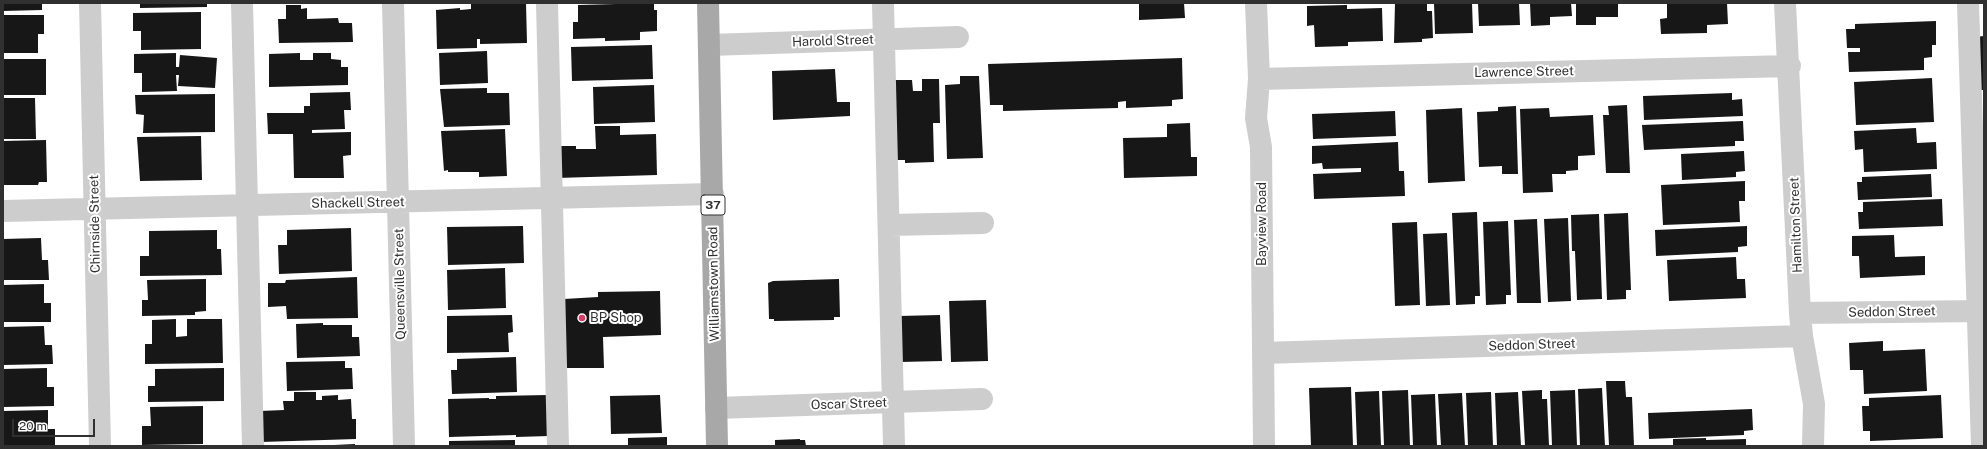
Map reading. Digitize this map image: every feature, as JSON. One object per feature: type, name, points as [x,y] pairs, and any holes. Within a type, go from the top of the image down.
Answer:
[{"type":"main road","name":"Williamstown Road","points":[[708,3],[717,446]]},
{"type":"street","name":"Chirnside Street","points":[[90,3],[100,446]]},
{"type":"street","points":[[242,3],[253,446]]},
{"type":"street","name":"Queensville Street","points":[[393,3],[404,446]]},
{"type":"street","points":[[547,3],[558,446]]},
{"type":"street","points":[[883,3],[894,446]]},
{"type":"street","name":"Bayview Road","points":[[1256,3],[1259,78],[1256,118],[1261,146],[1264,446]]},
{"type":"street","name":"Hamilton Street","points":[[1785,3],[1790,66],[1800,313],[1802,336],[1814,404],[1813,446]]},
{"type":"street","points":[[1968,3],[1978,148],[1982,446]]},
{"type":"street","name":"Harold Street","points":[[709,45],[958,37]]},
{"type":"street","name":"Lawrence Street","points":[[1259,78],[1790,66]]},
{"type":"street","name":"Shackell Street","points":[[3,211],[713,194]]},
{"type":"street","points":[[889,225],[983,223]]},
{"type":"street","name":"Seddon Street","points":[[1800,313],[1981,311]]},
{"type":"street","name":"Seddon Street","points":[[1263,353],[1802,336]]},
{"type":"street","name":"Oscar Street","points":[[716,408],[982,399]]},
{"type":"building","points":[[3,3],[42,3],[42,10],[3,11]]},
{"type":"building","points":[[140,3],[207,3],[207,7],[140,8]]},
{"type":"building","points":[[526,3],[527,43],[480,44],[480,39],[477,39],[477,48],[437,49],[436,10],[460,8],[460,10],[471,9],[471,4]]},
{"type":"building","points":[[654,3],[654,10],[657,10],[657,31],[640,32],[640,40],[605,41],[605,38],[573,39],[573,22],[578,22],[578,5]]},
{"type":"building","points":[[1139,3],[1184,3],[1185,18],[1139,20]]},
{"type":"building","points":[[1395,3],[1427,3],[1427,11],[1432,11],[1433,38],[1422,39],[1422,42],[1394,43]]},
{"type":"building","points":[[1434,3],[1472,3],[1473,33],[1435,34]]},
{"type":"building","points":[[1478,3],[1519,3],[1520,25],[1479,26]]},
{"type":"building","points":[[1530,3],[1571,3],[1572,16],[1550,17],[1550,25],[1531,26]]},
{"type":"building","points":[[1576,3],[1618,3],[1618,17],[1596,17],[1596,25],[1576,25]]},
{"type":"building","points":[[1667,3],[1727,3],[1728,24],[1707,25],[1707,33],[1661,34],[1660,19],[1667,18]]},
{"type":"building","points":[[286,5],[301,5],[301,9],[307,8],[307,19],[338,18],[339,23],[352,23],[353,42],[279,43],[278,19],[286,19]]},
{"type":"building","points":[[1347,5],[1347,9],[1382,8],[1383,41],[1348,42],[1348,46],[1315,47],[1314,25],[1307,26],[1307,6]]},
{"type":"building","points":[[201,12],[201,49],[141,50],[141,31],[133,31],[133,13]]},
{"type":"building","points":[[3,15],[44,15],[44,34],[38,34],[38,53],[3,53]]},
{"type":"building","points":[[1936,21],[1936,45],[1932,45],[1932,57],[1924,58],[1924,70],[1849,72],[1848,52],[1860,52],[1860,48],[1847,48],[1846,29],[1855,29],[1855,24]]},
{"type":"building","points":[[1984,36],[1984,90],[1977,90],[1975,37]]},
{"type":"building","points":[[652,45],[653,79],[572,81],[571,47]]},
{"type":"building","points":[[487,51],[488,83],[440,85],[439,53]]},
{"type":"building","points":[[176,53],[176,67],[179,67],[180,55],[217,58],[215,88],[178,86],[179,75],[176,75],[177,91],[142,92],[142,73],[134,73],[134,54]]},
{"type":"building","points":[[300,53],[300,60],[313,60],[313,53],[331,53],[331,59],[341,60],[341,67],[348,67],[348,85],[269,87],[269,54]]},
{"type":"building","points":[[1182,58],[1183,99],[1172,100],[1172,106],[1126,108],[1126,101],[1118,102],[1118,108],[1003,111],[1003,105],[990,105],[988,64]]},
{"type":"building","points":[[3,59],[46,59],[46,95],[3,95]]},
{"type":"building","points":[[835,69],[837,102],[850,102],[850,116],[773,120],[772,71]]},
{"type":"building","points":[[960,76],[979,76],[983,158],[947,159],[945,85],[960,84]]},
{"type":"building","points":[[1932,78],[1934,122],[1856,125],[1854,82]]},
{"type":"building","points":[[922,79],[939,79],[940,123],[933,123],[934,162],[905,163],[905,160],[892,160],[894,80],[912,80],[913,91],[922,91]]},
{"type":"building","points":[[654,85],[655,122],[594,124],[593,87]]},
{"type":"building","points":[[487,88],[487,93],[509,93],[510,125],[444,127],[440,89]]},
{"type":"building","points":[[350,92],[351,110],[344,110],[345,129],[312,130],[312,133],[351,132],[351,155],[343,156],[344,178],[294,178],[293,134],[268,134],[267,113],[304,113],[304,106],[310,106],[310,93]]},
{"type":"building","points":[[1732,93],[1732,100],[1742,99],[1743,116],[1644,120],[1643,96]]},
{"type":"building","points":[[215,94],[215,132],[143,133],[144,115],[136,114],[135,95]]},
{"type":"building","points":[[3,98],[35,98],[36,139],[3,139]]},
{"type":"building","points":[[1627,105],[1630,173],[1606,173],[1603,115],[1609,115],[1608,106]]},
{"type":"building","points":[[1516,106],[1518,174],[1502,174],[1502,166],[1479,167],[1477,112],[1498,111],[1498,107]]},
{"type":"building","points":[[1462,108],[1465,181],[1428,183],[1426,110]]},
{"type":"building","points":[[1549,108],[1550,117],[1593,115],[1595,155],[1578,156],[1578,170],[1566,171],[1566,174],[1552,174],[1553,192],[1523,193],[1520,109]]},
{"type":"building","points":[[1395,111],[1396,136],[1313,139],[1312,114]]},
{"type":"building","points":[[1743,121],[1744,141],[1735,141],[1735,146],[1644,150],[1642,125]]},
{"type":"building","points":[[1190,123],[1191,157],[1197,157],[1197,176],[1124,178],[1123,138],[1167,137],[1167,124]]},
{"type":"building","points":[[595,126],[620,126],[620,135],[656,134],[657,175],[556,178],[555,146],[576,146],[576,149],[596,149]]},
{"type":"building","points":[[1916,128],[1917,143],[1936,142],[1937,169],[1864,172],[1863,149],[1855,150],[1854,131]]},
{"type":"building","points":[[505,129],[507,176],[479,177],[479,172],[444,171],[441,131]]},
{"type":"building","points":[[201,136],[202,180],[140,181],[137,137]]},
{"type":"building","points":[[46,140],[47,182],[39,182],[38,185],[3,185],[3,141]]},
{"type":"building","points":[[1398,142],[1399,171],[1404,171],[1405,196],[1314,199],[1313,174],[1361,172],[1361,168],[1323,169],[1322,163],[1312,164],[1312,146]]},
{"type":"building","points":[[1744,151],[1745,171],[1736,172],[1736,177],[1682,180],[1681,154]]},
{"type":"building","points":[[1931,174],[1932,197],[1858,200],[1857,182],[1862,182],[1862,177]]},
{"type":"building","points":[[1745,181],[1745,201],[1739,201],[1740,222],[1663,225],[1661,185]]},
{"type":"building","points":[[1942,199],[1943,226],[1859,229],[1858,212],[1863,212],[1863,202]]},
{"type":"building","points":[[1477,212],[1480,296],[1475,296],[1475,304],[1456,305],[1452,213]]},
{"type":"building","points":[[1628,213],[1631,290],[1626,290],[1626,299],[1607,300],[1604,214]]},
{"type":"building","points":[[1599,214],[1602,299],[1577,300],[1575,251],[1572,251],[1571,215]]},
{"type":"building","points":[[1568,218],[1571,301],[1548,302],[1544,219]]},
{"type":"building","points":[[1537,219],[1541,303],[1517,303],[1514,220]]},
{"type":"building","points":[[1508,221],[1511,295],[1506,295],[1506,304],[1486,305],[1483,222]]},
{"type":"building","points":[[1417,222],[1420,305],[1395,306],[1392,223]]},
{"type":"building","points":[[523,226],[524,263],[448,265],[447,227]]},
{"type":"building","points":[[1747,226],[1747,246],[1738,247],[1738,252],[1656,256],[1655,230]]},
{"type":"building","points":[[351,228],[352,271],[279,274],[278,245],[287,245],[287,230]]},
{"type":"building","points":[[217,230],[217,249],[221,249],[222,275],[140,276],[140,256],[149,256],[149,231]]},
{"type":"building","points":[[1447,233],[1450,305],[1426,306],[1423,234]]},
{"type":"building","points":[[1894,235],[1895,257],[1925,256],[1925,275],[1860,278],[1859,256],[1852,256],[1852,236]]},
{"type":"building","points":[[41,238],[42,260],[48,260],[49,280],[3,280],[3,239]]},
{"type":"building","points":[[1736,257],[1737,279],[1745,279],[1746,298],[1669,301],[1667,260]]},
{"type":"building","points":[[505,268],[506,308],[448,310],[447,270]]},
{"type":"building","points":[[357,277],[358,318],[287,319],[286,306],[268,307],[268,283],[285,283],[286,280]]},
{"type":"building","points":[[206,279],[206,311],[195,312],[195,315],[142,316],[142,300],[148,300],[147,280]]},
{"type":"building","points":[[839,279],[840,317],[834,317],[834,320],[774,321],[774,319],[769,319],[768,283],[773,281]]},
{"type":"building","points":[[44,284],[44,303],[51,303],[51,322],[3,322],[3,285]]},
{"type":"building","points":[[660,291],[661,335],[603,337],[604,368],[566,368],[564,299],[598,297],[598,292]]},
{"type":"building","points":[[986,300],[988,361],[951,362],[949,301]]},
{"type":"building","points":[[512,315],[513,332],[508,333],[509,352],[447,353],[447,316]]},
{"type":"building","points":[[940,315],[942,361],[900,362],[899,316]]},
{"type":"building","points":[[176,319],[176,337],[187,336],[187,319],[222,319],[223,363],[145,364],[145,344],[152,344],[152,320]]},
{"type":"building","points":[[323,323],[323,325],[352,325],[352,337],[359,337],[360,356],[297,358],[296,324]]},
{"type":"building","points":[[44,326],[45,345],[52,345],[53,364],[3,365],[3,327]]},
{"type":"building","points":[[1883,341],[1883,351],[1925,349],[1927,391],[1864,394],[1863,370],[1850,370],[1849,343]]},
{"type":"building","points":[[516,357],[517,392],[452,394],[451,370],[457,370],[457,359]]},
{"type":"building","points":[[345,361],[345,368],[352,368],[353,389],[287,391],[286,362]]},
{"type":"building","points":[[47,368],[47,387],[54,387],[54,406],[3,407],[3,369]]},
{"type":"building","points":[[224,368],[224,401],[148,402],[148,386],[155,386],[155,369]]},
{"type":"building","points":[[1606,381],[1625,381],[1626,397],[1632,397],[1634,446],[1609,446]]},
{"type":"building","points":[[1351,387],[1353,446],[1311,446],[1309,388]]},
{"type":"building","points":[[1602,388],[1605,446],[1580,446],[1578,389]]},
{"type":"building","points":[[1408,390],[1410,446],[1384,446],[1382,391]]},
{"type":"building","points":[[1542,390],[1542,399],[1547,399],[1549,446],[1525,446],[1522,391]]},
{"type":"building","points":[[1575,390],[1577,446],[1552,446],[1550,391]]},
{"type":"building","points":[[1379,391],[1381,446],[1357,446],[1355,392]]},
{"type":"building","points":[[294,392],[316,392],[316,400],[322,400],[322,396],[338,395],[338,400],[351,399],[352,419],[356,419],[356,439],[261,442],[260,411],[284,410],[283,401],[294,401]]},
{"type":"building","points":[[1491,392],[1493,446],[1468,446],[1466,393]]},
{"type":"building","points":[[1518,392],[1521,446],[1497,446],[1495,393]]},
{"type":"building","points":[[1462,393],[1465,446],[1441,446],[1438,394]]},
{"type":"building","points":[[1435,394],[1437,446],[1413,446],[1411,395]]},
{"type":"building","points":[[548,395],[549,436],[516,437],[516,435],[449,437],[448,399],[496,399],[496,396]]},
{"type":"building","points":[[660,395],[662,433],[611,434],[610,396]]},
{"type":"building","points":[[1941,395],[1943,438],[1870,441],[1870,431],[1863,431],[1862,406],[1869,406],[1869,398]]},
{"type":"building","points":[[203,406],[203,444],[142,445],[142,426],[151,426],[150,407]]},
{"type":"building","points":[[1752,409],[1753,430],[1744,431],[1744,435],[1649,439],[1648,413]]},
{"type":"building","points":[[48,410],[48,429],[55,429],[55,446],[3,446],[3,411]]},
{"type":"building","points":[[667,437],[667,446],[628,446],[628,438]]},
{"type":"building","points":[[1706,438],[1706,440],[1746,439],[1746,446],[1673,446],[1673,439]]},
{"type":"building","points":[[515,440],[515,446],[449,446],[449,441]]},
{"type":"building","points":[[775,440],[805,440],[806,446],[775,446]]},
{"type":"building","points":[[355,444],[355,446],[334,446],[334,445]]},
{"type":"place","name":"BP Shop","points":[[582,318]]}]
